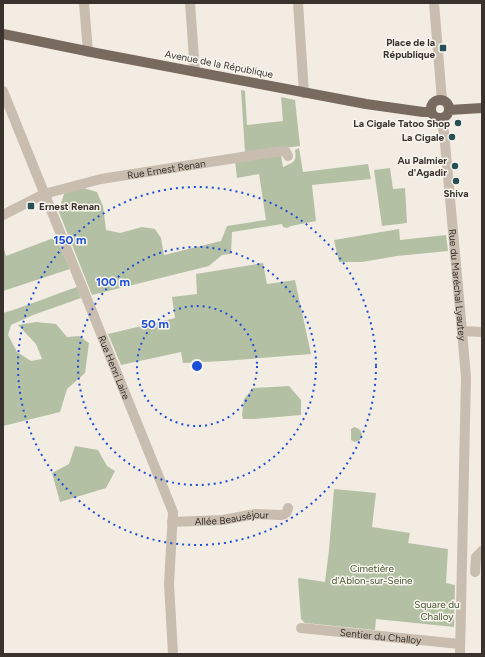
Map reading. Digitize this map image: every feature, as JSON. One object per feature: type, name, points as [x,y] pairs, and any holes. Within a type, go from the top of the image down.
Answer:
[{"type":"main road","name":"Avenue de la République","points":[[3,34],[88,52],[304,93],[366,104],[431,112]]},
{"type":"main road","points":[[438,100],[442,100],[448,104],[449,110],[444,117],[437,118],[431,112],[431,107],[433,103],[438,100]]},
{"type":"main road","points":[[449,110],[482,108]]},
{"type":"street","points":[[84,3],[88,52]]},
{"type":"street","points":[[190,3],[195,72]]},
{"type":"street","points":[[298,3],[304,93]]},
{"type":"street","points":[[434,3],[442,100]]},
{"type":"street","name":"Rue Henri Laire","points":[[3,90],[173,512],[169,584],[173,654]]},
{"type":"street","name":"Rue du Maréchal Lyautey","points":[[440,118],[444,132],[466,377],[460,649]]},
{"type":"street","name":"Rue Ernest Renan","points":[[3,215],[44,194],[101,179],[281,151],[286,152],[288,156]]},
{"type":"street","points":[[462,331],[482,332]]},
{"type":"street","name":"Allée Beauséjour","points":[[172,522],[223,520],[256,514],[285,515],[288,508]]},
{"type":"street","points":[[462,569],[479,572],[476,557],[482,551]]},
{"type":"street","name":"Sentier du Challoy","points":[[301,628],[460,649]]},
{"type":"green space","points":[[241,90],[245,91],[247,125],[283,121],[281,97],[295,100],[300,146],[245,153]]},
{"type":"green space","points":[[299,148],[303,172],[368,164],[371,179],[312,185],[316,221],[287,228],[283,227],[282,224],[232,232],[231,254],[222,255],[209,266],[92,295],[59,212],[65,191],[84,188],[97,192],[103,206],[106,230],[120,233],[142,227],[155,229],[161,238],[164,255],[221,241],[227,226],[266,220],[259,174],[237,178],[235,161],[281,155],[283,167],[294,162],[295,150]]},
{"type":"green space","points":[[390,168],[393,189],[405,188],[407,223],[382,226],[374,170]]},
{"type":"green space","points":[[399,229],[400,240],[446,235],[448,251],[397,256],[362,262],[339,262],[334,240]]},
{"type":"green space","points":[[56,237],[70,269],[3,291],[3,245],[6,256]]},
{"type":"green space","points":[[263,263],[267,284],[295,280],[311,354],[183,363],[181,352],[121,365],[108,334],[175,318],[172,297],[197,294],[196,274]]},
{"type":"green space","points":[[77,287],[81,298],[33,315],[11,325],[8,335],[17,352],[31,361],[42,359],[36,344],[18,325],[36,322],[56,324],[67,337],[79,336],[89,343],[85,373],[67,389],[60,412],[3,426],[3,313]]},
{"type":"green space","points":[[289,386],[301,400],[301,415],[243,419],[244,399],[253,388]]},
{"type":"green space","points":[[354,427],[360,430],[362,436],[360,440],[355,442],[351,440],[351,429]]},
{"type":"green space","points":[[75,446],[98,450],[107,466],[115,471],[106,488],[60,502],[52,473],[69,464]]},
{"type":"green space","name":"Cimetière d'Ablon-sur-Seine","points":[[334,489],[376,493],[372,527],[410,533],[408,543],[448,549],[446,583],[455,585],[454,627],[376,619],[375,630],[305,623],[301,619],[298,579],[325,582]]},
{"type":"place","name":"Place de la République","points":[[443,48]]},
{"type":"place","name":"La Cigale Tatoo Shop","points":[[458,123]]},
{"type":"place","name":"La Cigale","points":[[452,137]]},
{"type":"place","name":"Au Palmier d'Agadir","points":[[455,166]]},
{"type":"place","name":"Shiva","points":[[456,181]]},
{"type":"place","name":"Ernest Renan","points":[[31,206]]},
{"type":"park label","name":"Square du Challoy","points":[[437,610]]}]
